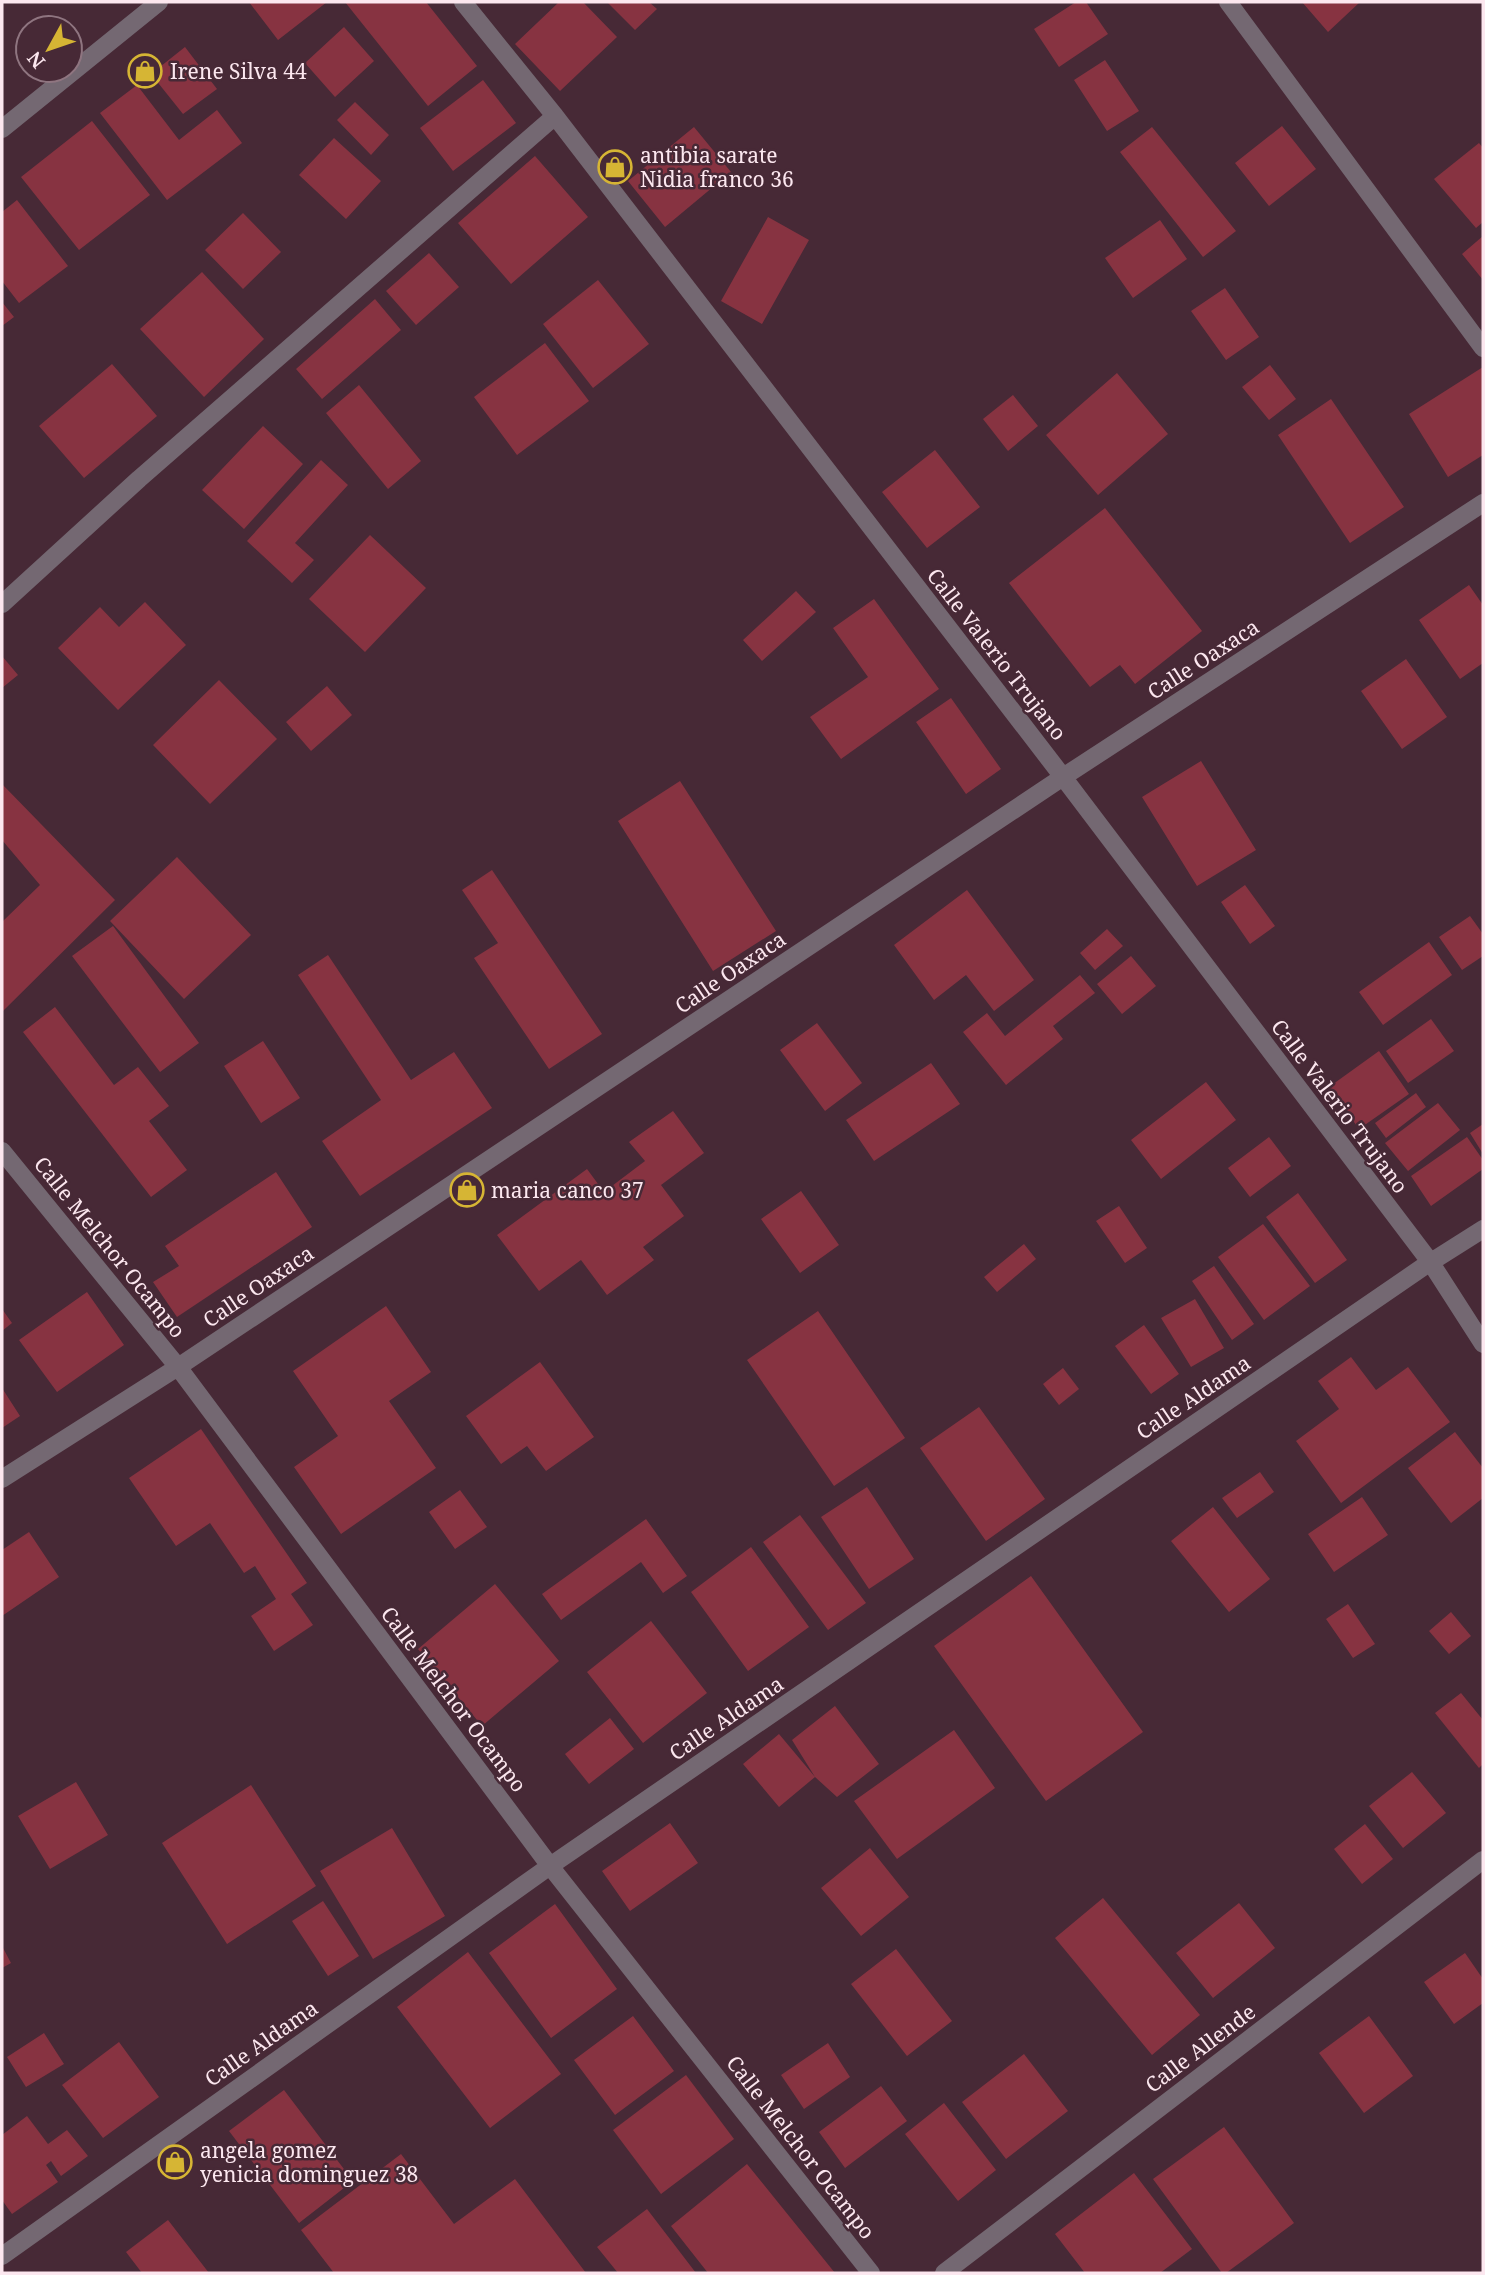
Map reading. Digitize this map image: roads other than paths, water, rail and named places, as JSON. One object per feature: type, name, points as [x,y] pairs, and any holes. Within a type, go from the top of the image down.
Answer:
[{"type":"street","points":[[2,129],[159,2]]},
{"type":"street","name":"Calle Valerio Trujano","points":[[463,2],[555,116],[1063,777],[1431,1264],[1483,1344]]},
{"type":"street","points":[[1228,2],[1483,348]]},
{"type":"street","points":[[2,604],[139,479],[555,116]]},
{"type":"street","name":"Calle Oaxaca","points":[[2,1479],[178,1367],[1063,777],[1483,503]]},
{"type":"street","name":"Calle Melchor Ocampo","points":[[2,1151],[178,1367],[550,1866],[871,2273]]},
{"type":"street","name":"Calle Aldama","points":[[2,2256],[550,1866],[1483,1229]]},
{"type":"street","name":"Calle Allende","points":[[944,2273],[1483,1860]]},
{"type":"place","name":"Irene Silva 44","points":[[145,71]]},
{"type":"place","name":"antibia sarate Nidia franco 36","points":[[615,167]]},
{"type":"place","name":"maria canco 37","points":[[467,1190]]},
{"type":"place","name":"angela gomez yenicia dominguez 38","points":[[175,2162]]}]
